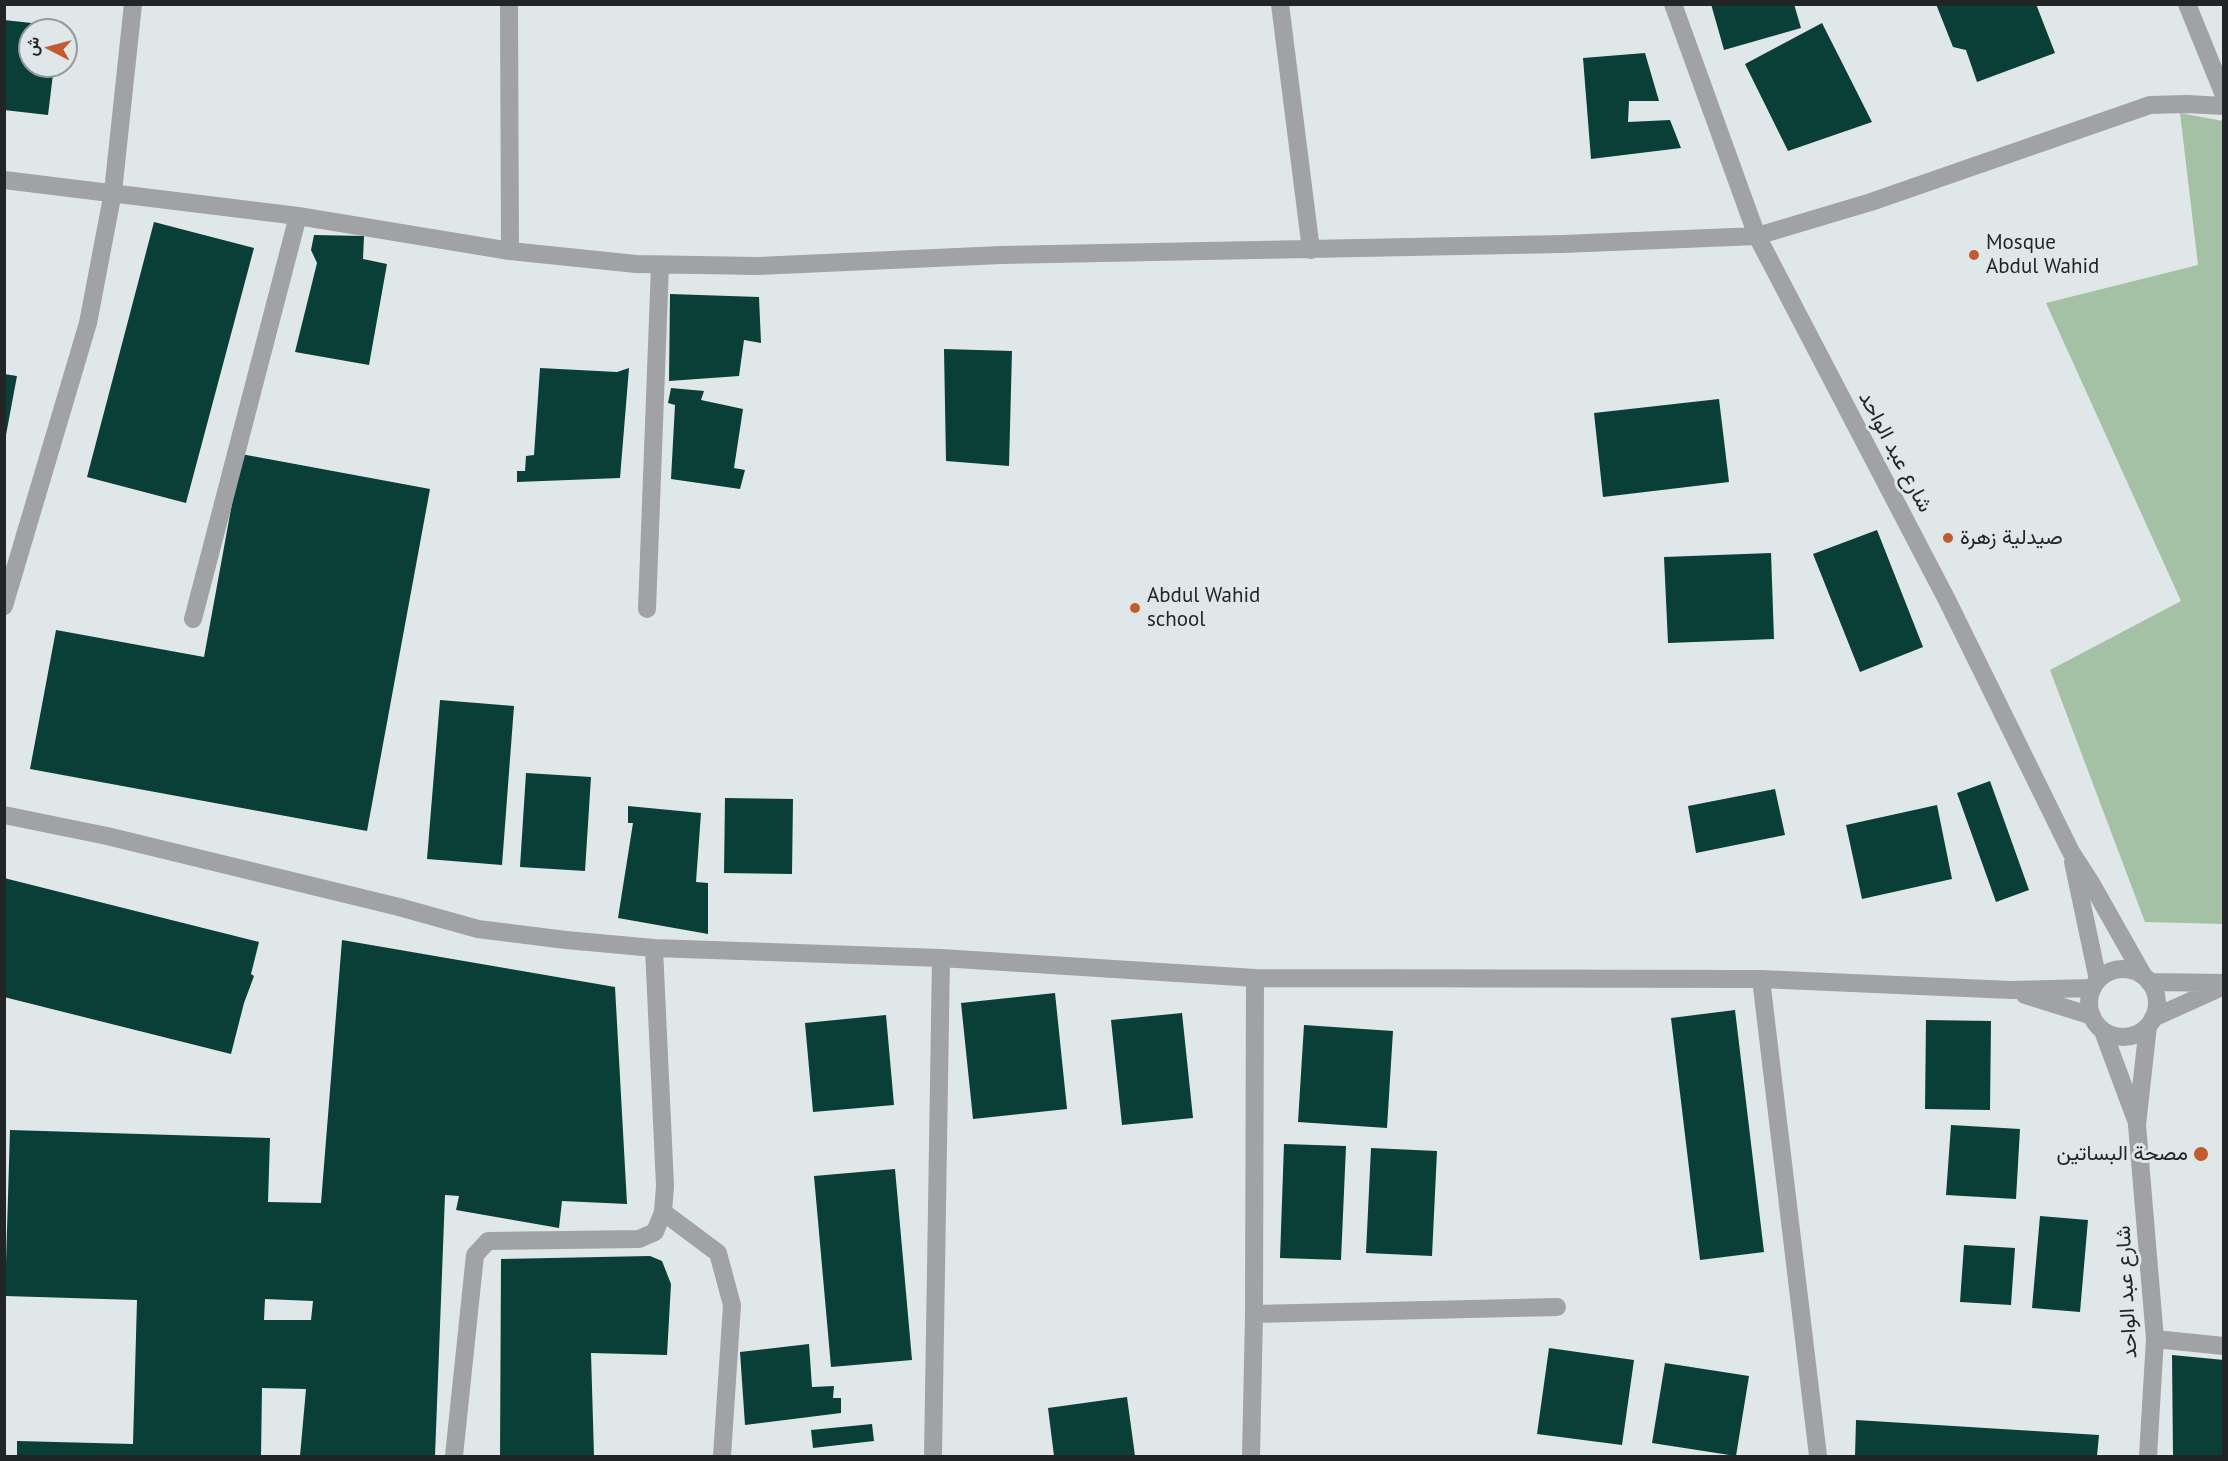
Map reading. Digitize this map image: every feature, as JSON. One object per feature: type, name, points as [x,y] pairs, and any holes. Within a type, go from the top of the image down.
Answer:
[{"type":"street","points":[[4,606],[88,323],[113,192],[133,4]]},
{"type":"street","points":[[509,4],[510,251]]},
{"type":"street","points":[[1280,4],[1311,250]]},
{"type":"street","name":"شارع عبد الواحد","points":[[1673,4],[1757,236],[1947,600],[2071,852],[2146,979]]},
{"type":"street","points":[[2187,4],[2223,95]]},
{"type":"street","points":[[4,180],[298,216],[510,251],[660,265],[758,266],[1001,255],[1563,244],[1757,236],[1871,202],[2150,105],[2223,106]]},
{"type":"street","points":[[193,619],[298,216]]},
{"type":"street","points":[[647,609],[660,265]]},
{"type":"street","points":[[4,815],[152,847],[399,907],[478,929],[654,948],[941,958],[1255,978],[1761,979],[2011,990],[2096,984],[2115,970],[2134,971],[2146,979],[2157,999],[2150,1022]]},
{"type":"street","name":"شارع عبد الواحد","points":[[2071,852],[2096,984]]},
{"type":"street","points":[[454,1456],[475,1255],[488,1241],[639,1239],[656,1232],[663,1212],[665,1186],[654,948]]},
{"type":"street","points":[[933,1456],[941,958]]},
{"type":"street","points":[[1251,1456],[1254,1314],[1255,978]]},
{"type":"street","points":[[1761,979],[1818,1456]]},
{"type":"street","points":[[2146,979],[2223,984]]},
{"type":"street","points":[[2096,984],[2089,1006],[2092,1016],[2103,1031],[2121,1037],[2131,1036],[2150,1022],[2223,984]]},
{"type":"street","points":[[2011,990],[2092,1016]]},
{"type":"street","name":"شارع عبد الواحد","points":[[2148,1456],[2155,1339],[2138,1125],[2150,1022]]},
{"type":"street","name":"شارع عبد الواحد","points":[[2103,1031],[2138,1125]]},
{"type":"street","points":[[663,1212],[718,1253],[732,1305],[722,1456]]},
{"type":"street","points":[[1254,1314],[1557,1307]]},
{"type":"street","points":[[2155,1339],[2223,1346]]},
{"type":"green space","points":[[2180,113],[2223,121],[2223,924],[2145,922],[2050,670],[2181,601],[2046,303],[2198,265]]},
{"type":"building","points":[[1711,4],[1794,4],[1801,28],[1724,50]]},
{"type":"building","points":[[1936,4],[2036,4],[2055,53],[1977,82],[1966,50],[1953,47]]},
{"type":"building","points":[[4,20],[18,22],[18,78],[53,78],[48,115],[4,110]]},
{"type":"building","points":[[1822,23],[1872,122],[1788,151],[1745,64]]},
{"type":"building","points":[[1645,53],[1659,101],[1629,101],[1628,122],[1670,120],[1681,148],[1591,159],[1583,58]]},
{"type":"building","points":[[154,222],[254,248],[186,503],[87,477]]},
{"type":"building","points":[[314,235],[364,236],[363,259],[387,264],[369,365],[295,352],[317,263],[311,250]]},
{"type":"building","points":[[670,294],[759,297],[761,343],[744,340],[739,376],[669,381]]},
{"type":"building","points":[[944,349],[1012,351],[1009,466],[946,461]]},
{"type":"building","points":[[540,368],[617,372],[629,368],[620,478],[517,482],[517,471],[525,471],[526,456],[534,455]]},
{"type":"building","points":[[4,374],[17,376],[6,435],[4,435]]},
{"type":"building","points":[[671,388],[704,391],[701,400],[743,409],[734,468],[745,470],[740,489],[671,479],[675,405],[668,403]]},
{"type":"building","points":[[1719,399],[1729,482],[1603,497],[1594,413]]},
{"type":"building","points":[[241,454],[430,489],[367,831],[30,769],[56,630],[204,657]]},
{"type":"building","points":[[1877,530],[1923,647],[1860,672],[1813,554]]},
{"type":"building","points":[[1771,553],[1774,639],[1668,643],[1664,557]]},
{"type":"building","points":[[440,700],[514,706],[502,865],[427,859]]},
{"type":"building","points":[[526,773],[591,777],[585,871],[520,867]]},
{"type":"building","points":[[1990,781],[2029,890],[1996,902],[1957,793]]},
{"type":"building","points":[[1775,789],[1785,835],[1696,853],[1688,806]]},
{"type":"building","points":[[725,798],[793,799],[792,874],[724,873]]},
{"type":"building","points":[[1937,805],[1952,879],[1862,899],[1846,825]]},
{"type":"building","points":[[628,806],[701,813],[696,882],[708,883],[708,934],[618,918],[633,823],[628,823]]},
{"type":"building","points":[[4,878],[259,942],[251,974],[254,976],[244,1003],[231,1054],[4,997]]},
{"type":"building","points":[[342,940],[615,987],[627,1204],[562,1201],[559,1228],[456,1210],[459,1196],[445,1195],[435,1456],[300,1456],[306,1389],[262,1388],[261,1456],[17,1456],[17,1441],[133,1444],[137,1300],[5,1296],[10,1130],[270,1138],[268,1202],[321,1203]],"holes":[[[265,1299],[313,1301],[311,1320],[264,1320]]]},
{"type":"building","points":[[1055,993],[1067,1109],[973,1119],[961,1003]]},
{"type":"building","points":[[1735,1010],[1764,1252],[1700,1260],[1671,1018]]},
{"type":"building","points":[[1182,1013],[1193,1118],[1122,1125],[1111,1020]]},
{"type":"building","points":[[886,1015],[894,1105],[813,1112],[805,1023]]},
{"type":"building","points":[[1926,1020],[1991,1021],[1990,1110],[1925,1109]]},
{"type":"building","points":[[1304,1025],[1393,1031],[1387,1128],[1298,1122]]},
{"type":"building","points":[[1951,1125],[2020,1129],[2016,1199],[1946,1195]]},
{"type":"building","points":[[1284,1144],[1346,1146],[1341,1260],[1280,1258]]},
{"type":"building","points":[[1371,1148],[1437,1151],[1432,1256],[1366,1253]]},
{"type":"building","points":[[895,1169],[912,1360],[831,1367],[814,1176]]},
{"type":"building","points":[[2040,1216],[2088,1220],[2080,1312],[2032,1308]]},
{"type":"building","points":[[1964,1245],[2015,1248],[2011,1305],[1960,1302]]},
{"type":"building","points":[[650,1256],[662,1261],[671,1284],[667,1355],[591,1353],[594,1456],[500,1456],[501,1259]]},
{"type":"building","points":[[809,1344],[812,1387],[834,1386],[833,1398],[841,1398],[841,1413],[745,1425],[740,1352]]},
{"type":"building","points":[[1549,1348],[1634,1360],[1622,1445],[1537,1434]]},
{"type":"building","points":[[2172,1355],[2224,1360],[2224,1456],[2173,1456]]},
{"type":"building","points":[[1665,1363],[1749,1376],[1736,1456],[1652,1443]]},
{"type":"building","points":[[1127,1397],[1135,1456],[1054,1456],[1048,1408]]},
{"type":"building","points":[[1856,1420],[2099,1435],[2097,1456],[1855,1456]]},
{"type":"building","points":[[872,1424],[874,1441],[813,1448],[811,1430]]},
{"type":"place","name":"Mosque Abdul Wahid","points":[[1974,255]]},
{"type":"place","name":"صيدلية زهرة","points":[[1948,538]]},
{"type":"place","name":"Abdul Wahid school","points":[[1135,608]]},
{"type":"place","name":"مصحة البساتين","points":[[2201,1154]]}]
